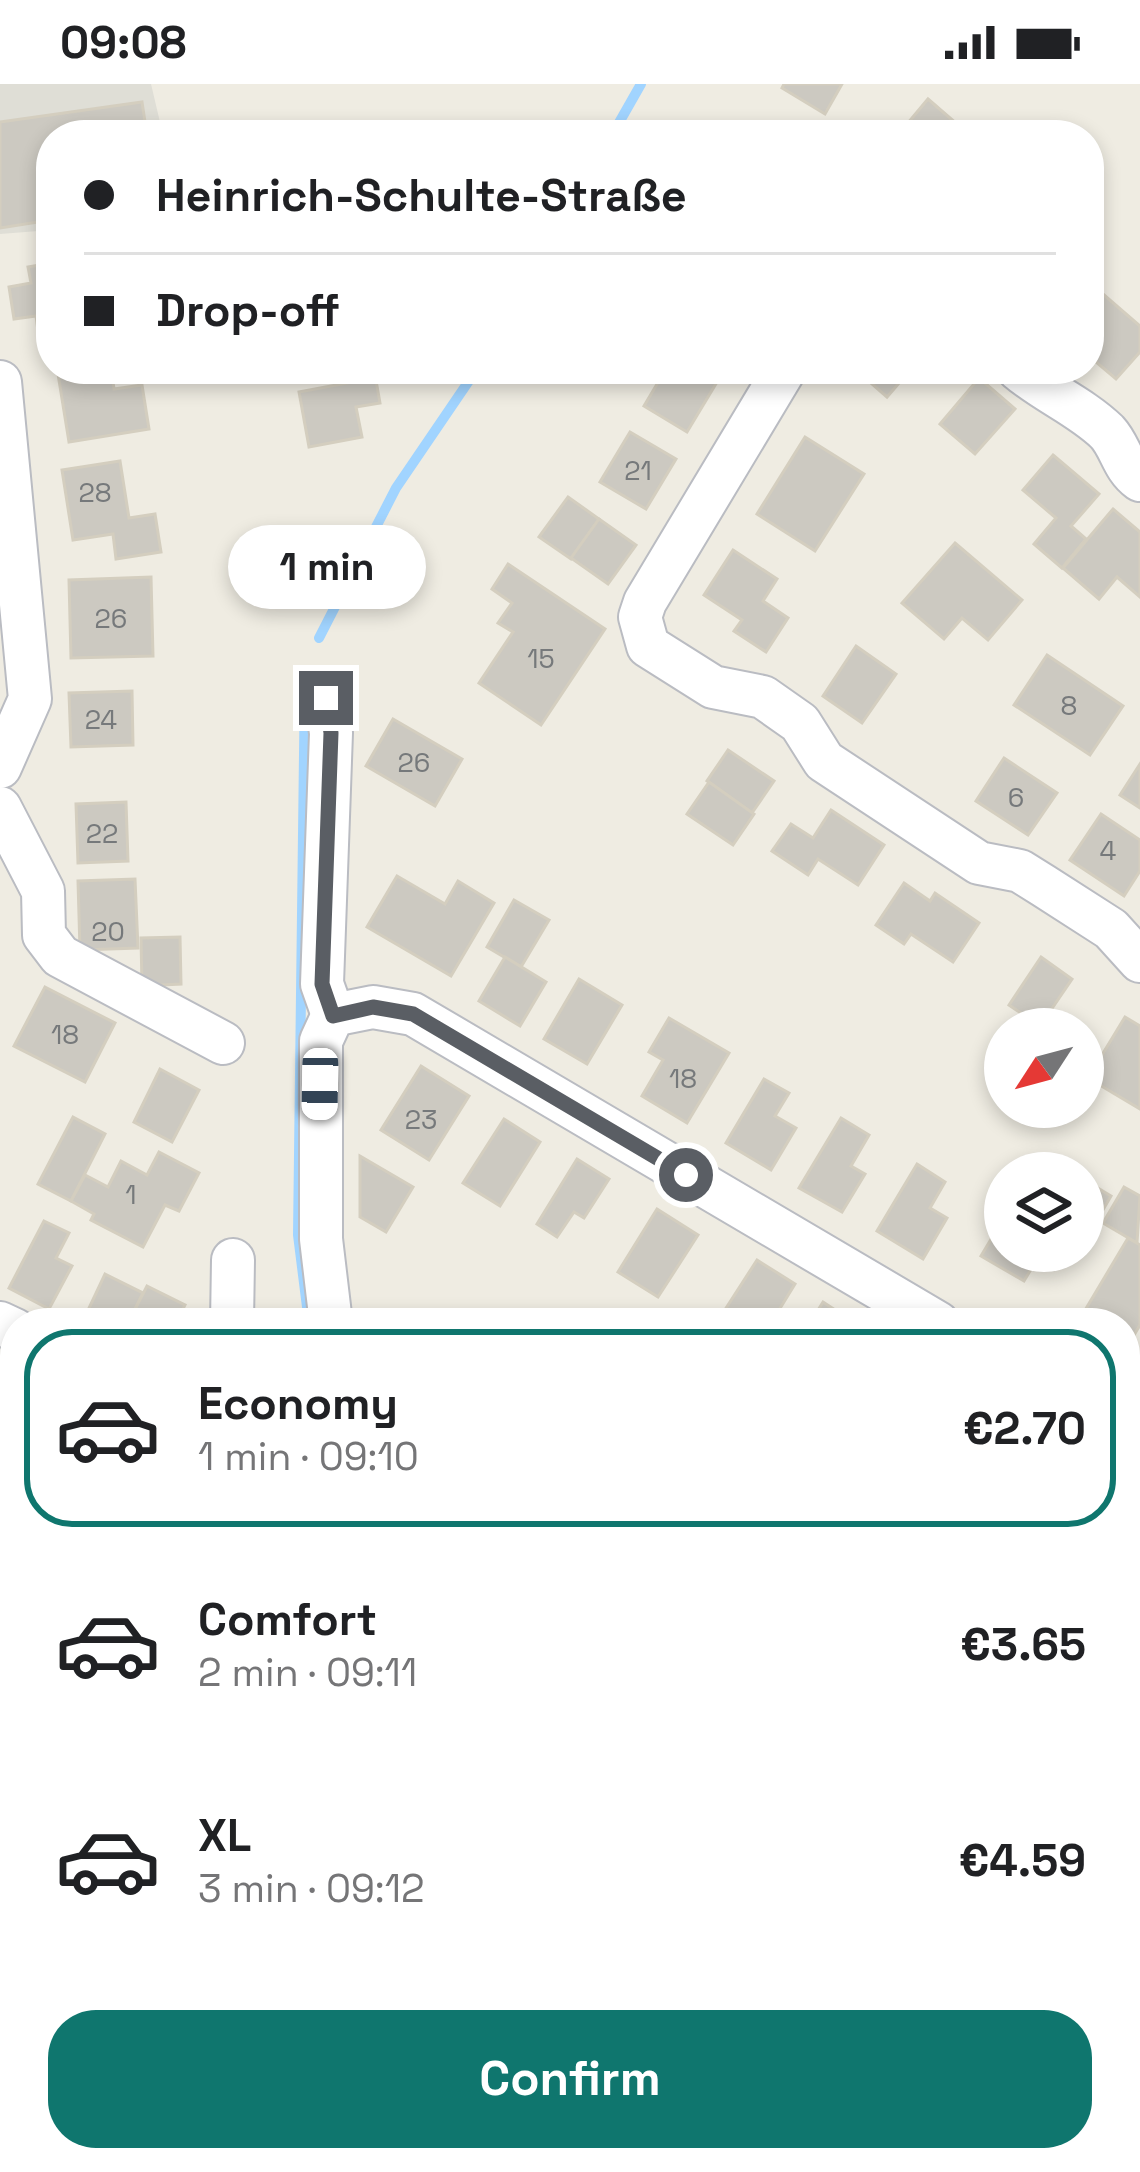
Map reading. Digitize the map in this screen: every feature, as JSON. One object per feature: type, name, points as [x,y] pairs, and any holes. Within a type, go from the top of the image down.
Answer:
[{"type":"street","points":[[0,382],[31,699],[0,767]]},
{"type":"street","points":[[776,384],[645,602],[640,617],[648,646],[713,687],[763,697],[800,723],[824,761],[980,863],[1020,871],[1111,929],[1140,961]]},
{"type":"street","points":[[1043,384],[1074,403],[1112,437],[1128,471],[1140,479]]},
{"type":"street","points":[[326,698],[331,733],[322,984],[333,1016],[321,1041],[319,1172],[331,1308]]},
{"type":"street","points":[[0,808],[43,891],[44,935],[60,956],[223,1043]]},
{"type":"street","points":[[333,1016],[373,1007],[413,1014],[913,1308]]},
{"type":"street","points":[[232,1308],[233,1261]]},
{"type":"shaded area","points":[[0,84],[151,84],[159,120],[36,120],[36,231],[0,234]]},
{"type":"building","points":[[784,84],[842,84],[825,114],[782,88]]},
{"type":"building","points":[[928,99],[952,120],[910,120]]},
{"type":"building","points":[[142,102],[145,120],[36,120],[36,222],[0,228],[0,122]]},
{"type":"building","points":[[36,266],[36,316],[14,319],[9,287],[31,283],[28,267]]},
{"type":"building","points":[[1104,295],[1140,326],[1140,352],[1116,379],[1104,369]]},
{"type":"building","points":[[60,384],[113,384],[114,389],[142,385],[149,429],[69,442]]},
{"type":"building","points":[[377,384],[380,403],[356,407],[362,437],[309,447],[299,392]]},
{"type":"building","points":[[657,384],[716,384],[687,432],[644,406]]},
{"type":"building","points":[[872,384],[898,384],[887,397]]},
{"type":"building","points":[[974,384],[986,384],[1015,409],[975,454],[940,424]]},
{"type":"building","points":[[630,432],[676,459],[646,509],[600,482]]},
{"type":"building","points":[[805,437],[864,474],[815,551],[757,514]]},
{"type":"building","points":[[1053,455],[1099,494],[1071,526],[1086,539],[1062,568],[1034,544],[1056,518],[1023,490]]},
{"type":"building","points":[[120,461],[129,518],[155,514],[161,552],[116,559],[113,534],[73,540],[62,470]]},
{"type":"building","points":[[568,497],[599,519],[571,559],[539,537]]},
{"type":"building","points":[[1113,509],[1140,532],[1140,597],[1117,577],[1099,599],[1063,568]]},
{"type":"building","points":[[599,519],[636,545],[608,584],[571,558]]},
{"type":"building","points":[[955,543],[1022,600],[988,640],[962,618],[944,639],[902,603]]},
{"type":"building","points":[[733,550],[777,579],[763,601],[788,618],[766,652],[734,631],[742,620],[704,595]]},
{"type":"building","points":[[508,564],[605,629],[541,725],[479,683],[513,632],[498,623],[512,603],[492,589]]},
{"type":"building","points":[[151,577],[153,656],[71,658],[69,580]]},
{"type":"building","points":[[856,646],[896,674],[862,723],[823,696]]},
{"type":"building","points":[[1047,655],[1123,706],[1090,755],[1014,705]]},
{"type":"building","points":[[132,691],[133,745],[71,747],[69,693]]},
{"type":"building","points":[[393,719],[462,759],[435,806],[366,766]]},
{"type":"building","points":[[728,750],[774,781],[752,813],[707,781]]},
{"type":"building","points":[[1004,758],[1057,793],[1028,835],[976,801]]},
{"type":"building","points":[[1140,764],[1140,808],[1120,795]]},
{"type":"building","points":[[709,782],[754,814],[733,845],[687,814]]},
{"type":"building","points":[[126,802],[128,861],[78,863],[76,804]]},
{"type":"building","points":[[831,810],[884,845],[858,885],[818,859],[808,875],[772,851],[791,824],[813,838]]},
{"type":"building","points":[[1101,814],[1140,840],[1140,871],[1124,896],[1070,860]]},
{"type":"building","points":[[397,876],[445,904],[458,881],[494,903],[451,976],[367,927]]},
{"type":"building","points":[[135,879],[138,948],[80,950],[78,881]]},
{"type":"building","points":[[904,883],[930,901],[935,893],[979,923],[953,962],[911,934],[904,944],[876,925]]},
{"type":"building","points":[[514,900],[549,920],[521,967],[487,947]]},
{"type":"building","points":[[180,937],[181,984],[142,986],[141,938]]},
{"type":"building","points":[[505,957],[546,982],[520,1026],[479,1001]]},
{"type":"building","points":[[1041,957],[1072,979],[1052,1008],[1009,1005]]},
{"type":"building","points":[[579,979],[622,1005],[587,1064],[544,1039]]},
{"type":"building","points":[[45,987],[115,1023],[85,1082],[14,1046]]},
{"type":"building","points":[[1125,1017],[1140,1026],[1140,1109],[1104,1088],[1104,1052]]},
{"type":"building","points":[[669,1018],[729,1053],[687,1123],[642,1096],[663,1060],[649,1052]]},
{"type":"building","points":[[421,1066],[469,1096],[429,1160],[381,1130]]},
{"type":"building","points":[[160,1069],[199,1090],[172,1142],[134,1122]]},
{"type":"building","points":[[764,1079],[789,1093],[775,1116],[796,1128],[771,1170],[726,1143]]},
{"type":"building","points":[[73,1117],[105,1134],[71,1201],[38,1184]]},
{"type":"building","points":[[841,1118],[869,1135],[851,1166],[865,1174],[842,1212],[799,1188]]},
{"type":"building","points":[[504,1119],[540,1142],[500,1206],[463,1183]]},
{"type":"building","points":[[159,1152],[199,1173],[179,1211],[165,1205],[143,1247],[91,1220],[94,1214],[71,1201],[85,1175],[108,1187],[121,1161],[147,1175]]},
{"type":"building","points":[[360,1156],[413,1187],[386,1232],[360,1217]]},
{"type":"building","points":[[577,1159],[609,1179],[584,1218],[574,1212],[557,1237],[537,1224]]},
{"type":"building","points":[[917,1164],[945,1182],[930,1208],[947,1218],[923,1259],[877,1231]]},
{"type":"building","points":[[1124,1187],[1140,1196],[1137,1243],[1104,1221]]},
{"type":"building","points":[[657,1209],[698,1235],[658,1297],[618,1272]]},
{"type":"building","points":[[44,1221],[69,1233],[56,1258],[72,1266],[50,1308],[9,1288]]},
{"type":"building","points":[[1128,1238],[1140,1245],[1140,1308],[1086,1308]]},
{"type":"building","points":[[757,1260],[795,1284],[780,1308],[726,1308]]},
{"type":"building","points":[[1009,1272],[1029,1272],[1024,1281]]},
{"type":"building","points":[[105,1274],[143,1293],[136,1308],[89,1308]]},
{"type":"building","points":[[147,1286],[185,1305],[184,1308],[136,1308]]},
{"type":"waterway","points":[[621,120],[641,84]]},
{"type":"waterway","points":[[319,638],[396,488],[467,384]]},
{"type":"waterway","points":[[305,674],[298,1235],[307,1308]]},
{"type":"route","points":[[326,698],[331,733],[322,984],[333,1016],[373,1007],[413,1014],[686,1175]]}]
